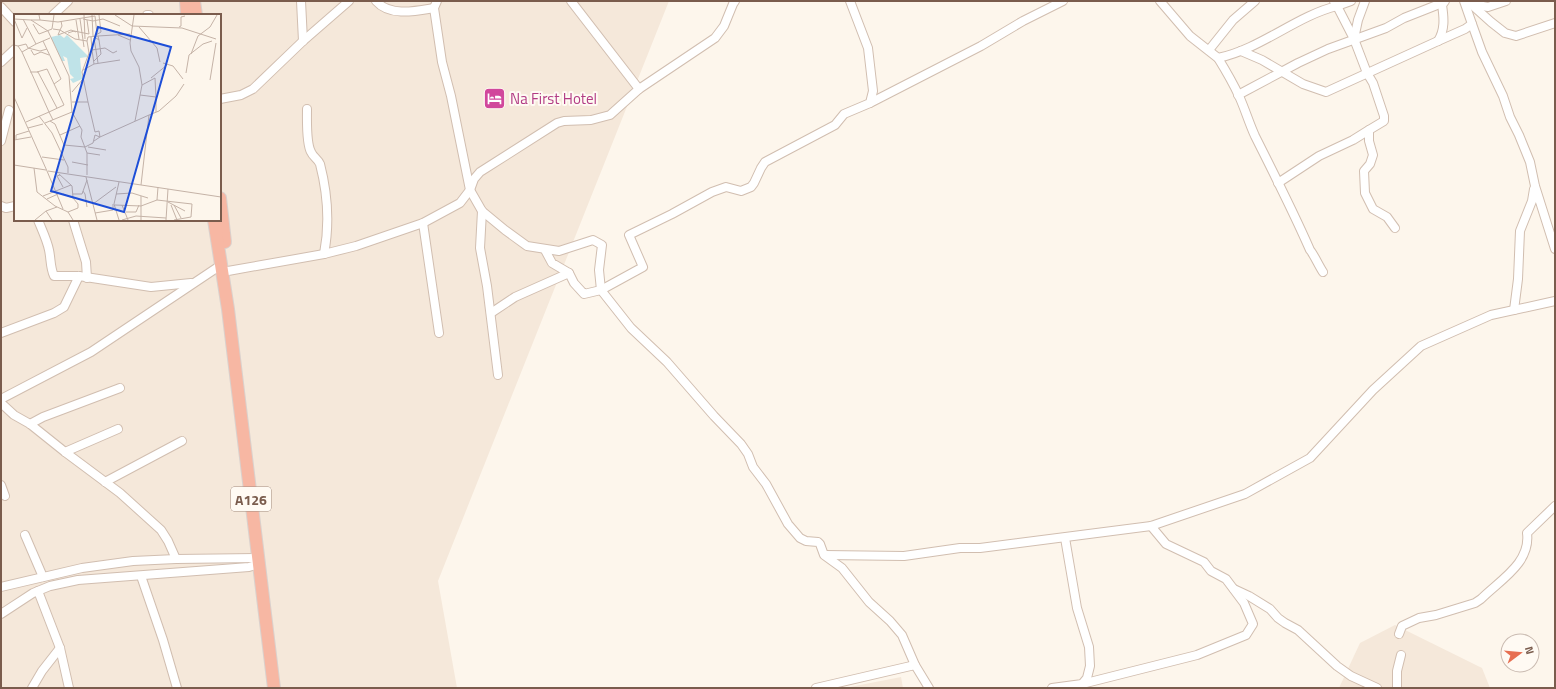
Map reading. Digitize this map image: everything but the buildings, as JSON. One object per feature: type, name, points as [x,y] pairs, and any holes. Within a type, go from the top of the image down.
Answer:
[{"type":"highway","points":[[186,1],[189,14]]},
{"type":"highway","points":[[189,14],[194,1]]},
{"type":"highway","name":"A126","points":[[221,216],[224,268]]},
{"type":"highway","name":"A126","points":[[214,221],[230,293],[228,309],[274,688]]},
{"type":"street","points":[[54,14],[68,1]]},
{"type":"street","points":[[301,1],[303,41]]},
{"type":"street","points":[[221,99],[241,95],[253,89],[303,41],[349,1]]},
{"type":"street","points":[[376,1],[381,6],[393,11],[407,12],[436,5],[442,62],[451,96],[470,190],[482,211],[527,246],[559,251],[593,240],[602,245],[599,270],[601,290],[630,328],[667,362],[714,416],[741,444],[748,454],[753,467],[766,484],[788,524],[800,538],[806,541],[818,542],[824,555],[842,568],[869,602],[890,621],[902,636],[915,665],[929,688]]},
{"type":"street","points":[[571,1],[639,89]]},
{"type":"street","points":[[1,399],[91,352],[194,283],[224,268],[324,254],[356,246],[423,223],[460,203],[470,190],[474,179],[480,172],[551,126],[564,120],[591,120],[610,115],[639,89],[715,38],[724,26],[735,1]]},
{"type":"street","points":[[850,1],[868,48],[873,92],[870,103]]},
{"type":"street","points":[[545,250],[552,263],[569,273],[574,283],[584,294],[601,290],[643,267],[629,236],[712,192],[726,187],[741,191],[751,187],[765,162],[835,125],[844,114],[870,103],[981,46],[1023,21],[1063,1]]},
{"type":"street","points":[[1160,1],[1190,36],[1218,58],[1238,95],[1255,136],[1310,250],[1323,272]]},
{"type":"street","points":[[1208,50],[1233,20],[1255,1]]},
{"type":"street","points":[[1218,58],[1230,56],[1271,37],[1322,10],[1336,4],[1351,1]]},
{"type":"street","points":[[1354,39],[1358,20],[1365,1]]},
{"type":"street","points":[[1238,95],[1310,57],[1386,28],[1404,18],[1437,5],[1442,1]]},
{"type":"street","points":[[1438,41],[1441,36],[1445,19],[1442,5],[1445,1]]},
{"type":"street","points":[[1468,2],[1488,7],[1506,1]]},
{"type":"street","points":[[1468,2],[1505,33],[1516,36],[1555,23]]},
{"type":"street","points":[[1468,2],[1472,24],[1482,52],[1503,96],[1510,117],[1530,162],[1535,186],[1555,249]]},
{"type":"street","points":[[1278,184],[1319,156],[1353,140],[1384,121],[1384,116],[1373,83],[1367,73],[1354,39],[1336,4]]},
{"type":"street","points":[[1,7],[14,21]]},
{"type":"street","points":[[1241,50],[1303,84],[1326,92],[1465,29],[1472,24]]},
{"type":"street","points":[[1,62],[14,51]]},
{"type":"street","points":[[307,109],[309,146],[311,153],[319,162],[326,189],[328,221],[324,254]]},
{"type":"street","points":[[1,141],[9,110]]},
{"type":"street","points":[[1369,130],[1368,142],[1373,155],[1370,164],[1364,171],[1365,193],[1373,209],[1387,217],[1395,228]]},
{"type":"street","points":[[1514,310],[1518,279],[1520,231],[1532,201],[1535,186]]},
{"type":"street","points":[[1,206],[6,208],[14,206]]},
{"type":"street","points":[[482,211],[480,248],[491,313],[498,375]]},
{"type":"street","points":[[38,221],[50,252],[51,269],[54,276],[79,276],[151,287],[194,283]]},
{"type":"street","points":[[73,221],[86,262],[87,278]]},
{"type":"street","points":[[423,223],[439,333]]},
{"type":"street","points":[[491,313],[515,297],[569,273]]},
{"type":"street","points":[[1,333],[54,313],[64,307],[79,276]]},
{"type":"street","points":[[824,555],[904,556],[960,548],[980,548],[1065,538],[1151,526],[1245,494],[1310,458],[1373,390],[1420,346],[1491,315],[1555,301]]},
{"type":"street","points":[[30,424],[43,417],[120,388]]},
{"type":"street","points":[[1,403],[120,493],[161,530],[176,559]]},
{"type":"street","points":[[65,452],[118,429]]},
{"type":"street","points":[[105,482],[182,441]]},
{"type":"street","points":[[1,485],[5,496]]},
{"type":"street","points":[[1399,634],[1402,626],[1419,618],[1436,615],[1482,599],[1513,570],[1525,554],[1527,533],[1555,506]]},
{"type":"street","points":[[1052,688],[1082,684],[1188,658],[1246,635],[1253,624],[1244,603],[1226,579],[1211,571],[1204,562],[1166,544],[1151,526]]},
{"type":"street","points":[[25,535],[43,577]]},
{"type":"street","points":[[1065,538],[1076,608],[1089,647],[1090,666],[1087,678],[1082,684]]},
{"type":"street","points":[[1,586],[82,568],[133,561],[176,559],[259,561]]},
{"type":"street","points":[[1,614],[38,591],[50,586],[78,580],[249,567],[259,561]]},
{"type":"street","points":[[141,576],[163,640],[177,688]]},
{"type":"street","points":[[1234,589],[1270,608],[1286,623],[1298,630],[1337,666],[1351,676],[1377,688]]},
{"type":"street","points":[[38,591],[60,648],[69,688]]},
{"type":"street","points":[[32,688],[42,671],[60,648]]},
{"type":"street","points":[[1397,688],[1397,671],[1401,655]]},
{"type":"street","points":[[816,688],[915,665]]},
{"type":"shaded area","points":[[1,1],[669,1],[438,581],[457,688],[1,688]]},
{"type":"shaded area","points":[[1395,625],[1482,668],[1490,688],[1339,688],[1360,643]]},
{"type":"shaded area","points":[[901,677],[903,688],[845,688]]},
{"type":"place","name":"Na First Hotel","points":[[495,98]]}]
